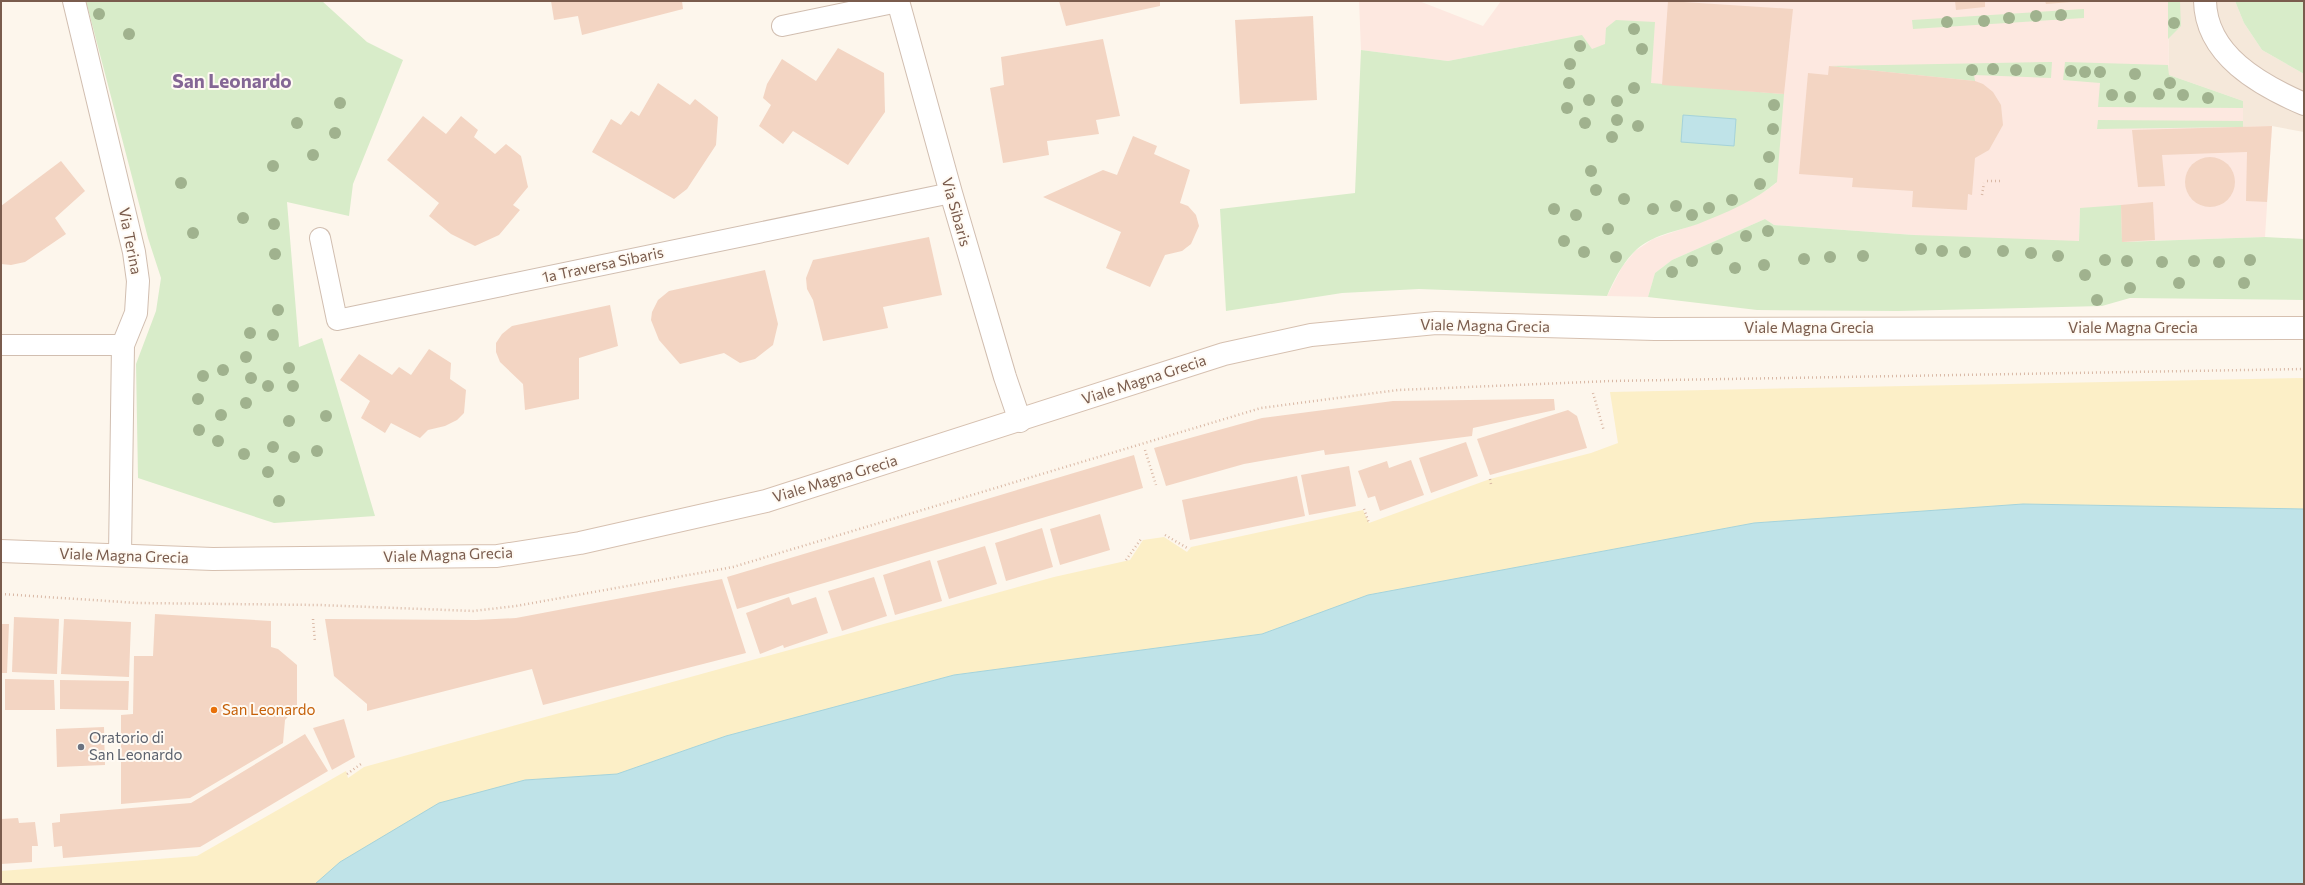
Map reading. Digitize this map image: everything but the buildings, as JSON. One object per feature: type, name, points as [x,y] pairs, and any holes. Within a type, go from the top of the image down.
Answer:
[{"type":"street","name":"Via Terina","points":[[74,1],[134,252],[138,281],[136,313],[123,345],[120,555]]},
{"type":"street","points":[[2205,1],[2206,11],[2214,35],[2228,55],[2249,75],[2275,92],[2304,104]]},
{"type":"street","name":"Via Sibaris","points":[[898,2],[951,193],[1005,377],[1020,421]]},
{"type":"street","name":"Viale Magna Grecia","points":[[1,551],[213,559],[498,556],[580,543],[766,501],[1020,421],[1224,354],[1311,335],[1436,323],[1655,329],[2304,328]]},
{"type":"lane","points":[[782,26],[898,2]]},
{"type":"lane","name":"1a Traversa Sibaris","points":[[320,238],[337,320],[951,193]]},
{"type":"lane","points":[[1,345],[123,345]]},
{"type":"path","points":[[1982,196],[1986,182],[2003,181]]},
{"type":"path","points":[[1,594],[138,603],[319,605],[473,611],[516,606],[733,567],[1261,408],[1398,390],[1619,381],[2304,369]]},
{"type":"path","points":[[1593,393],[1604,431]]},
{"type":"path","points":[[1145,450],[1156,485]]},
{"type":"path","points":[[1490,479],[1491,484]]},
{"type":"path","points":[[1364,509],[1369,524]]},
{"type":"path","points":[[1166,535],[1189,549]]},
{"type":"path","points":[[1126,560],[1141,539]]},
{"type":"path","points":[[313,619],[314,642]]},
{"type":"path","points":[[346,774],[361,764]]},
{"type":"shaded area","points":[[1359,1],[1419,1],[1483,26],[1501,1],[2168,1],[2169,75],[2243,101],[2243,127],[2272,126],[2265,237],[2122,242],[2080,208],[2078,267],[1914,235],[1774,225],[1765,219],[1672,260],[1655,273],[1648,297],[1607,296],[1622,267],[1635,251],[1653,239],[1699,223],[1737,206],[1767,190],[1776,183],[1550,41],[1448,61],[1361,50]]},
{"type":"shaded area","points":[[2168,1],[2235,1],[2244,23],[2262,50],[2304,74],[2304,132],[2272,126],[2243,127],[2243,101],[2169,75]]},
{"type":"green space","points":[[86,1],[322,1],[367,42],[403,60],[353,184],[349,216],[287,202],[299,347],[322,338],[375,516],[274,523],[138,478],[136,364],[156,311],[161,278],[148,238]]},
{"type":"green space","points":[[2168,1],[2180,1],[2181,26],[2168,39]]},
{"type":"green space","points":[[2235,1],[2304,1],[2304,74],[2262,50],[2244,23]]},
{"type":"green space","points":[[2084,9],[2084,18],[1913,29],[1912,20]]},
{"type":"green space","points":[[1616,20],[1655,22],[1651,83],[1784,94],[1777,182],[1759,195],[1729,211],[1698,224],[1673,231],[1648,241],[1634,252],[1622,267],[1607,296],[1419,289],[1342,293],[1226,311],[1220,209],[1355,193],[1361,50],[1448,61],[1582,35],[1592,49],[1605,44],[1606,28]]},
{"type":"green space","points":[[2052,62],[2051,78],[1974,75],[1975,81],[1829,66]]},
{"type":"green space","points":[[2065,62],[2168,65],[2169,75],[2243,101],[2243,108],[2098,107],[2100,83],[2063,80]]},
{"type":"green space","points":[[2098,120],[2243,121],[2243,127],[2097,129]]},
{"type":"green space","points":[[2121,205],[2122,242],[2265,237],[2304,239],[2304,300],[2130,298],[2102,306],[1898,311],[1757,310],[1648,297],[1655,273],[1672,260],[1765,219],[1774,225],[1914,235],[2079,241],[2080,208]]},
{"type":"sand","points":[[2304,378],[2304,509],[2023,504],[1754,523],[1368,595],[1262,634],[954,675],[726,736],[617,774],[525,780],[340,862],[315,884],[1,884],[1,871],[197,856],[346,771],[348,778],[364,767],[1054,577],[1130,560],[1143,540],[1164,537],[1187,552],[1191,547],[1363,510],[1369,523],[1490,479],[1591,453],[1618,443],[1610,392]]},
{"type":"water","points":[[1683,115],[1736,119],[1734,146],[1681,142]]},
{"type":"water","points":[[2023,504],[2304,509],[2304,884],[315,884],[340,862],[439,803],[525,780],[617,774],[726,736],[954,675],[1262,634],[1368,595],[1754,523]]},
{"type":"place","name":"San Leonardo","points":[[214,710]]},
{"type":"place","name":"Oratorio di San Leonardo","points":[[81,747]]},
{"type":"district","name":"San Leonardo","points":[[232,81]]}]
